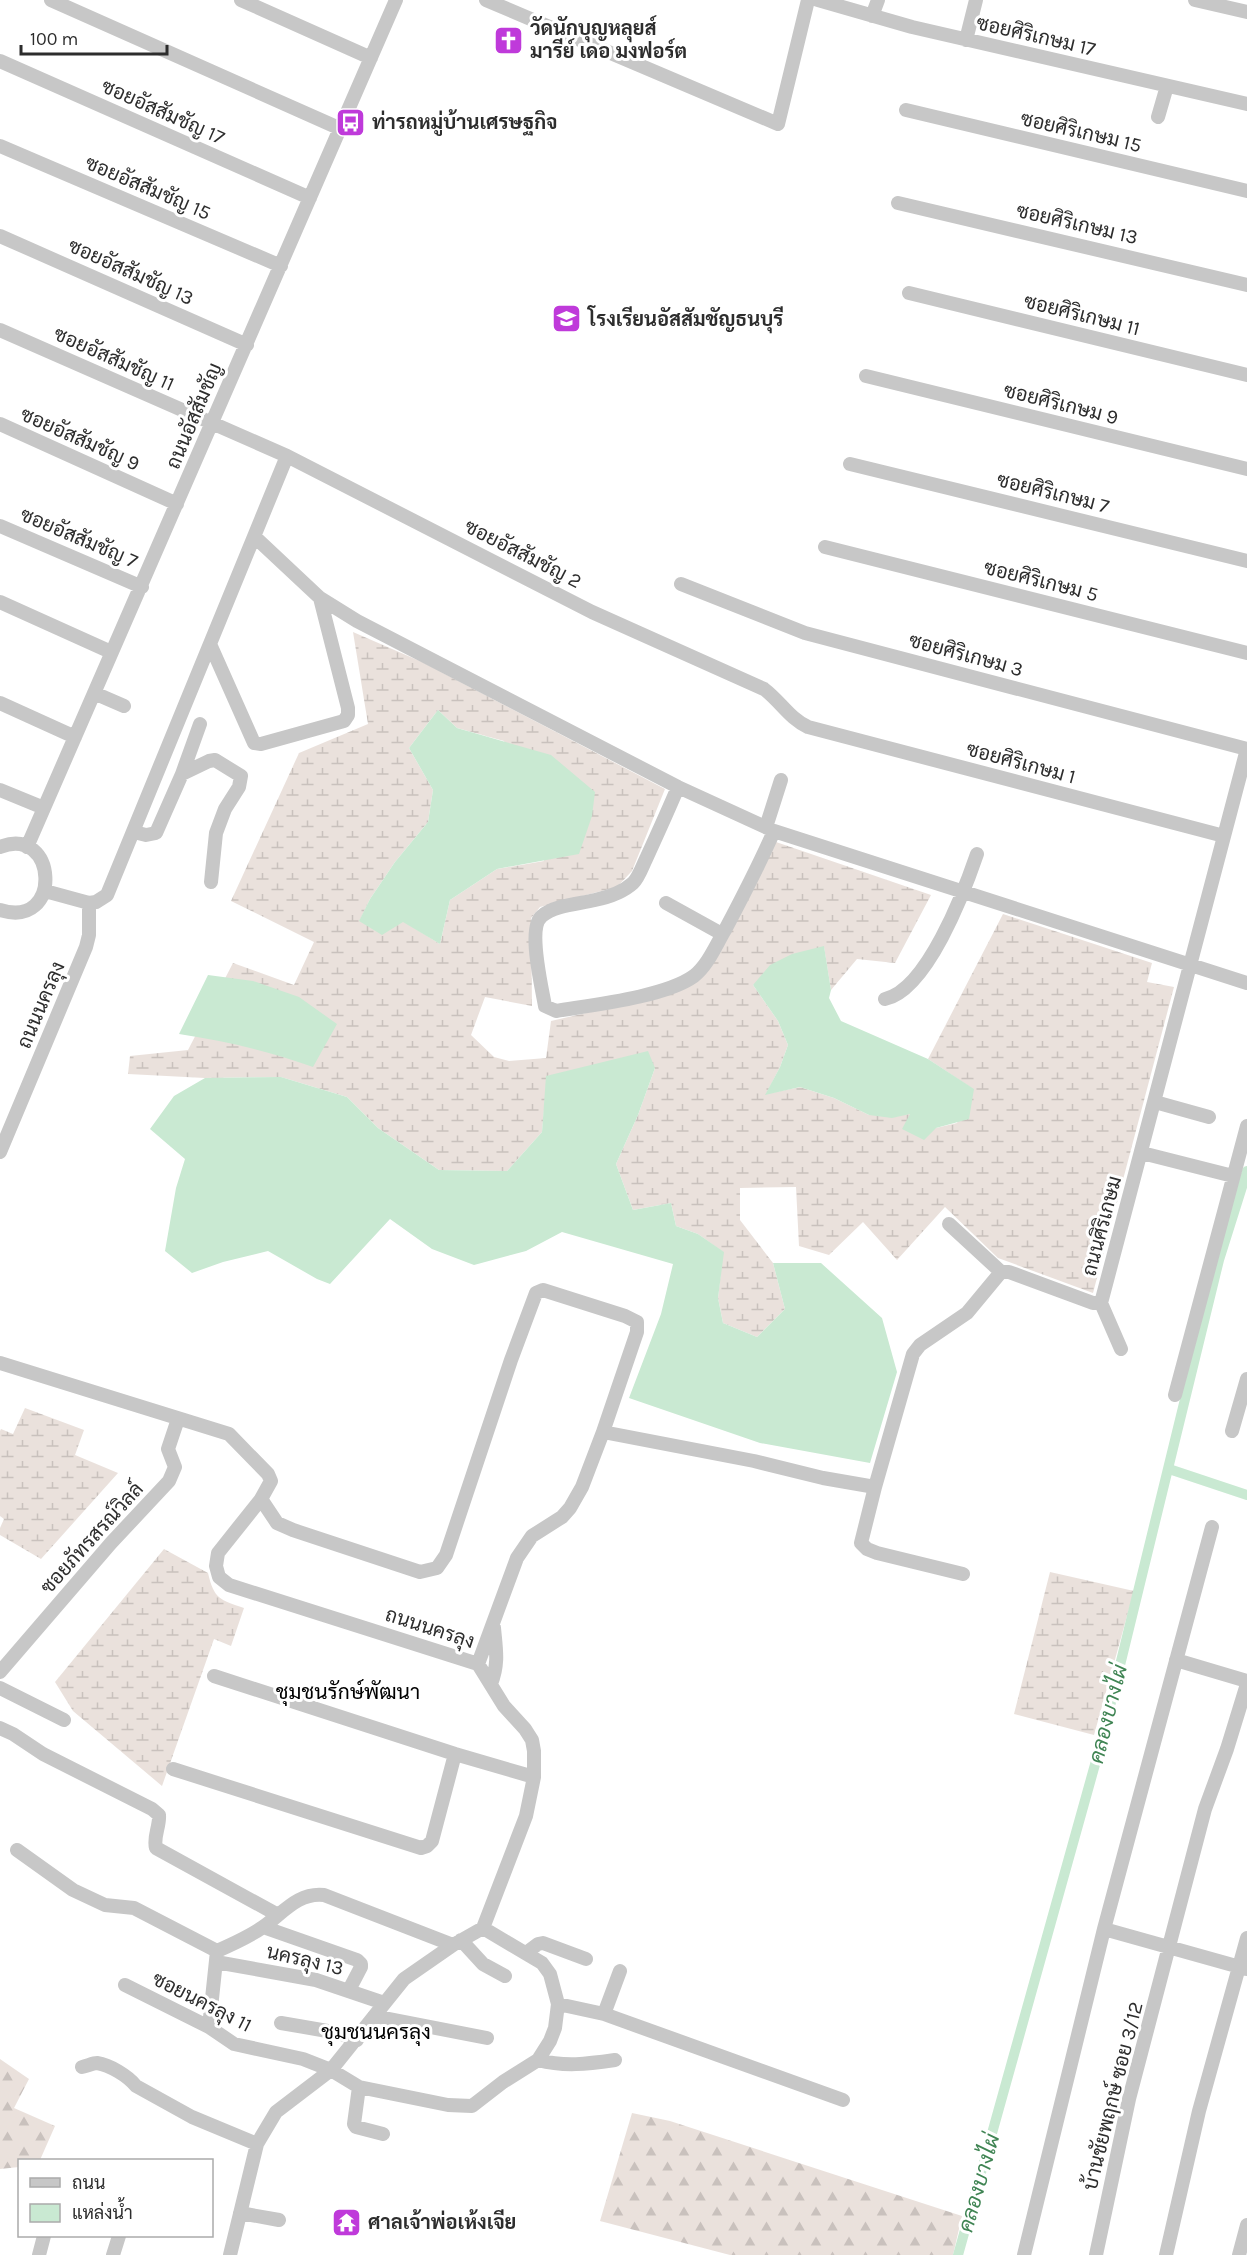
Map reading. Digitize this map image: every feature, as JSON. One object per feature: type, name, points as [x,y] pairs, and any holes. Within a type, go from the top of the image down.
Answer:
[{"type":"street","points":[[51,0],[341,129]]},
{"type":"street","points":[[241,0],[371,58]]},
{"type":"street","name":"ถนนอัสสัมชัญ","points":[[27,847],[396,0]]},
{"type":"street","points":[[486,0],[778,124],[808,0]]},
{"type":"street","name":"ซอยศิริเกษม 17","points":[[818,0],[966,40],[1247,104]]},
{"type":"street","points":[[872,16],[878,0]]},
{"type":"street","points":[[966,40],[976,0]]},
{"type":"street","points":[[1195,0],[1247,12]]},
{"type":"street","name":"ซอยอัสสัมชัญ 17","points":[[0,61],[310,198]]},
{"type":"street","points":[[1158,117],[1167,86]]},
{"type":"street","name":"ซอยศิริเกษม 15","points":[[906,110],[1247,191]]},
{"type":"street","name":"ซอยอัสสัมชัญ 15","points":[[0,147],[281,266]]},
{"type":"street","name":"ซอยศิริเกษม 13","points":[[898,203],[1247,285]]},
{"type":"street","name":"ซอยอัสสัมชัญ 13","points":[[0,236],[247,345]]},
{"type":"street","name":"ซอยศิริเกษม 11","points":[[909,293],[1247,375]]},
{"type":"street","name":"ซอยอัสสัมชัญ 11","points":[[0,330],[212,424]]},
{"type":"street","name":"ซอยศิริเกษม 9","points":[[866,376],[1247,469]]},
{"type":"street","name":"ซอยอัสสัมชัญ 9","points":[[0,424],[177,504]]},
{"type":"street","name":"ซอยอัสสัมชัญ 2","points":[[212,424],[287,456],[592,612],[764,689],[776,698],[789,715],[808,727]]},
{"type":"street","points":[[45,891],[89,903],[96,902],[107,895],[287,456]]},
{"type":"street","name":"ซอยศิริเกษม 7","points":[[850,464],[1247,561]]},
{"type":"street","name":"ซอยอัสสัมชัญ 7","points":[[0,526],[142,587]]},
{"type":"street","points":[[255,537],[320,597],[357,621],[678,787],[770,829],[1247,983]]},
{"type":"street","name":"ซอยศิริเกษม 5","points":[[825,547],[1247,653]]},
{"type":"street","name":"ซอยศิริเกษม 3","points":[[681,584],[806,633],[1247,749]]},
{"type":"street","points":[[210,644],[254,743],[261,744],[344,720],[348,715],[348,708],[320,597]]},
{"type":"street","points":[[0,602],[111,652]]},
{"type":"street","points":[[94,693],[124,706]]},
{"type":"street","points":[[0,703],[75,737]]},
{"type":"street","points":[[134,832],[146,835],[156,833],[182,774],[200,724]]},
{"type":"street","name":"ซอยศิริเกษม 1","points":[[808,727],[1224,836]]},
{"type":"street","name":"ถนนศิริเกษม","points":[[1001,1272],[1009,1272],[1093,1303],[1101,1303],[1247,749]]},
{"type":"street","points":[[182,774],[215,760],[241,776],[239,787],[225,809],[216,833],[211,882]]},
{"type":"street","points":[[678,787],[658,835],[632,884],[609,897],[552,910],[537,921],[535,938],[545,1006],[556,1011],[641,995],[686,981],[704,966],[722,934],[770,829],[781,780]]},
{"type":"street","points":[[0,790],[44,808]]},
{"type":"street","points":[[0,848],[16,844],[27,847],[39,856],[45,867],[47,880],[45,891],[37,903],[26,910],[14,913],[0,912]]},
{"type":"street","points":[[885,999],[894,997],[914,980],[939,942],[964,893],[977,854]]},
{"type":"street","name":"ถนนนครลุง","points":[[0,1152],[86,947],[89,935],[89,903]]},
{"type":"street","points":[[666,903],[722,934]]},
{"type":"street","points":[[1155,1102],[1209,1117]]},
{"type":"street","points":[[1175,1395],[1247,1126]]},
{"type":"street","points":[[1142,1153],[1233,1176]]},
{"type":"street","points":[[949,1224],[1001,1272],[967,1313],[920,1345],[913,1354],[861,1543],[867,1549],[877,1553],[963,1574]]},
{"type":"street","points":[[261,1499],[277,1523],[293,1530],[420,1572],[437,1568],[446,1555],[533,1297],[539,1290],[543,1290],[626,1316],[636,1322],[637,1332],[588,1475],[570,1508],[532,1536],[522,1548],[478,1664]]},
{"type":"street","points":[[1101,1303],[1121,1349]]},
{"type":"street","name":"ถนนนครลุง","points":[[0,1363],[221,1431],[236,1440],[268,1474],[271,1481],[261,1499],[218,1553],[216,1566],[219,1576],[229,1585],[478,1664],[504,1706],[532,1740],[534,1777],[526,1816],[483,1928]]},
{"type":"street","points":[[1232,1431],[1247,1379]]},
{"type":"street","name":"ซอยภัทรสรณ์วิลล์","points":[[0,1672],[111,1543],[169,1481],[175,1467],[168,1449],[178,1419]]},
{"type":"street","points":[[603,1432],[875,1487]]},
{"type":"street","points":[[1024,2255],[1104,1929],[1212,1527]]},
{"type":"street","points":[[491,1684],[497,1659],[494,1626]]},
{"type":"street","points":[[1176,1660],[1247,1683]]},
{"type":"street","points":[[214,1676],[455,1754],[534,1777]]},
{"type":"street","name":"บ้านชัยพฤกษ์ ซอย 3/12","points":[[1096,2255],[1129,2099],[1205,1809],[1227,1749],[1247,1683]]},
{"type":"street","points":[[0,1688],[64,1720]]},
{"type":"street","points":[[0,1728],[43,1754],[152,1809],[159,1815],[160,1825],[156,1848],[278,1914]]},
{"type":"street","points":[[173,1769],[421,1848],[432,1841],[455,1754]]},
{"type":"street","name":"นครลุง 13","points":[[17,1850],[73,1890],[105,1905],[134,1908],[216,1957],[316,1980],[384,2003]]},
{"type":"street","points":[[208,2027],[216,1957],[233,1944],[263,1927],[303,1896],[313,1894],[324,1895],[457,1942],[483,1964],[505,1976]]},
{"type":"street","points":[[263,1927],[357,1960],[362,1967],[349,1990]]},
{"type":"street","points":[[230,2255],[258,2144],[276,2112],[331,2070],[404,1979],[457,1942],[483,1928],[542,1963],[550,1974],[558,2004],[552,2035],[538,2060],[556,2065],[573,2066],[615,2060]]},
{"type":"street","points":[[1104,1929],[1244,1968]]},
{"type":"street","points":[[1166,2255],[1199,2111],[1244,1968],[1247,1938]]},
{"type":"street","points":[[526,1953],[538,1944],[543,1944],[586,1959]]},
{"type":"street","points":[[604,2014],[620,1971]]},
{"type":"street","name":"ซอยนครลุง 11","points":[[125,1985],[208,2027],[234,2044],[303,2059],[331,2070],[359,2087],[448,2105],[472,2106],[503,2082],[538,2060]]},
{"type":"street","points":[[558,2004],[604,2014],[843,2100]]},
{"type":"street","points":[[374,2016],[487,2038]]},
{"type":"street","points":[[281,2023],[339,2033],[357,2040]]},
{"type":"street","points":[[82,2067],[96,2063],[112,2069],[130,2079],[136,2086],[192,2117],[258,2144]]},
{"type":"street","points":[[359,2087],[354,2124],[356,2127],[383,2134]]},
{"type":"street","points":[[240,2213],[279,2220]]},
{"type":"street","points":[[1239,2255],[1247,2225]]},
{"type":"street","points":[[39,2255],[44,2237]]},
{"type":"street","points":[[113,2255],[118,2237]]},
{"type":"green space","points":[[353,632],[422,662],[665,789],[632,871],[617,887],[540,907],[531,918],[532,1006],[485,997],[471,1035],[494,1057],[509,1061],[546,1058],[551,1021],[677,992],[702,976],[776,842],[931,895],[895,963],[857,959],[831,990],[824,947],[753,985],[778,1021],[788,1045],[766,1094],[800,1087],[834,1098],[869,1115],[911,1114],[936,1128],[957,1123],[973,1089],[928,1059],[1003,914],[1152,963],[1147,982],[1174,987],[1093,1293],[998,1258],[945,1207],[897,1260],[863,1222],[829,1255],[799,1246],[796,1187],[740,1188],[740,1220],[773,1263],[785,1309],[757,1337],[723,1323],[718,1298],[723,1252],[698,1234],[676,1226],[671,1203],[633,1210],[616,1164],[638,1115],[655,1068],[547,1076],[542,1132],[507,1171],[439,1170],[378,1128],[347,1097],[281,1077],[205,1078],[128,1074],[130,1056],[188,1050],[233,963],[294,985],[314,942],[231,901],[299,753],[368,724]],"holes":[[[438,710],[457,728],[504,741],[544,861],[497,869],[450,900],[440,944],[403,921],[360,920],[370,899],[395,862],[428,822],[433,790],[409,748]]]},
{"type":"green space","points":[[25,1408],[84,1430],[75,1455],[118,1473],[41,1559],[0,1535],[4,1519],[0,1516],[0,1431],[1,1429],[13,1434]]},
{"type":"green space","points":[[164,1549],[208,1573],[219,1597],[244,1608],[231,1646],[214,1639],[162,1786],[73,1711],[55,1682]]},
{"type":"green space","points":[[1050,1572],[1134,1591],[1094,1735],[1014,1714]]},
{"type":"green space","points":[[0,2059],[29,2079],[14,2108],[55,2126],[40,2159],[18,2159],[18,2167],[0,2169]]},
{"type":"green space","points":[[632,2113],[670,2121],[962,2216],[953,2255],[730,2255],[600,2221]]},
{"type":"water","points":[[438,710],[457,728],[551,755],[595,792],[592,816],[579,854],[497,869],[450,900],[440,944],[403,922],[382,935],[359,921],[370,899],[395,862],[428,822],[433,790],[409,748]]},
{"type":"water","points":[[824,946],[831,990],[829,998],[841,1021],[928,1059],[974,1089],[969,1119],[936,1128],[924,1140],[902,1129],[910,1114],[892,1118],[869,1115],[834,1098],[800,1087],[765,1095],[780,1067],[788,1045],[778,1021],[753,985],[770,965],[792,954]]},
{"type":"water","points":[[208,975],[253,981],[299,997],[337,1024],[313,1067],[247,1047],[179,1034]]},
{"type":"water","points":[[648,1051],[655,1068],[638,1115],[616,1164],[633,1210],[671,1203],[676,1226],[698,1234],[724,1252],[718,1298],[723,1323],[757,1337],[785,1309],[773,1263],[821,1263],[882,1318],[897,1372],[870,1463],[760,1443],[629,1398],[661,1314],[673,1264],[562,1232],[526,1251],[474,1265],[432,1249],[390,1219],[330,1284],[268,1251],[223,1262],[192,1273],[165,1251],[176,1188],[185,1159],[150,1129],[174,1096],[205,1078],[281,1077],[347,1097],[378,1128],[439,1170],[507,1171],[542,1132],[546,1076]]},
{"type":"waterway","name":"คลองบางไผ่","points":[[958,2255],[1101,1743],[1219,1260],[1247,1171]]},
{"type":"waterway","points":[[1169,1469],[1247,1495]]},
{"type":"place","name":"วัดนักบุญหลุยส์ มารีย์ เดอ มงฟอร์ต","points":[[509,40]]},
{"type":"place","name":"ท่ารถหมู่บ้านเศรษฐกิจ","points":[[351,122]]},
{"type":"place","name":"โรงเรียนอัสสัมชัญธนบุรี","points":[[567,319]]},
{"type":"place","name":"ศาลเจ้าพ่อเห้งเจีย","points":[[347,2222]]},
{"type":"district","name":"ชุมชนรักษ์พัฒนา","points":[[348,1692]]},
{"type":"district","name":"ชุมชนนครลุง","points":[[376,2032]]}]
